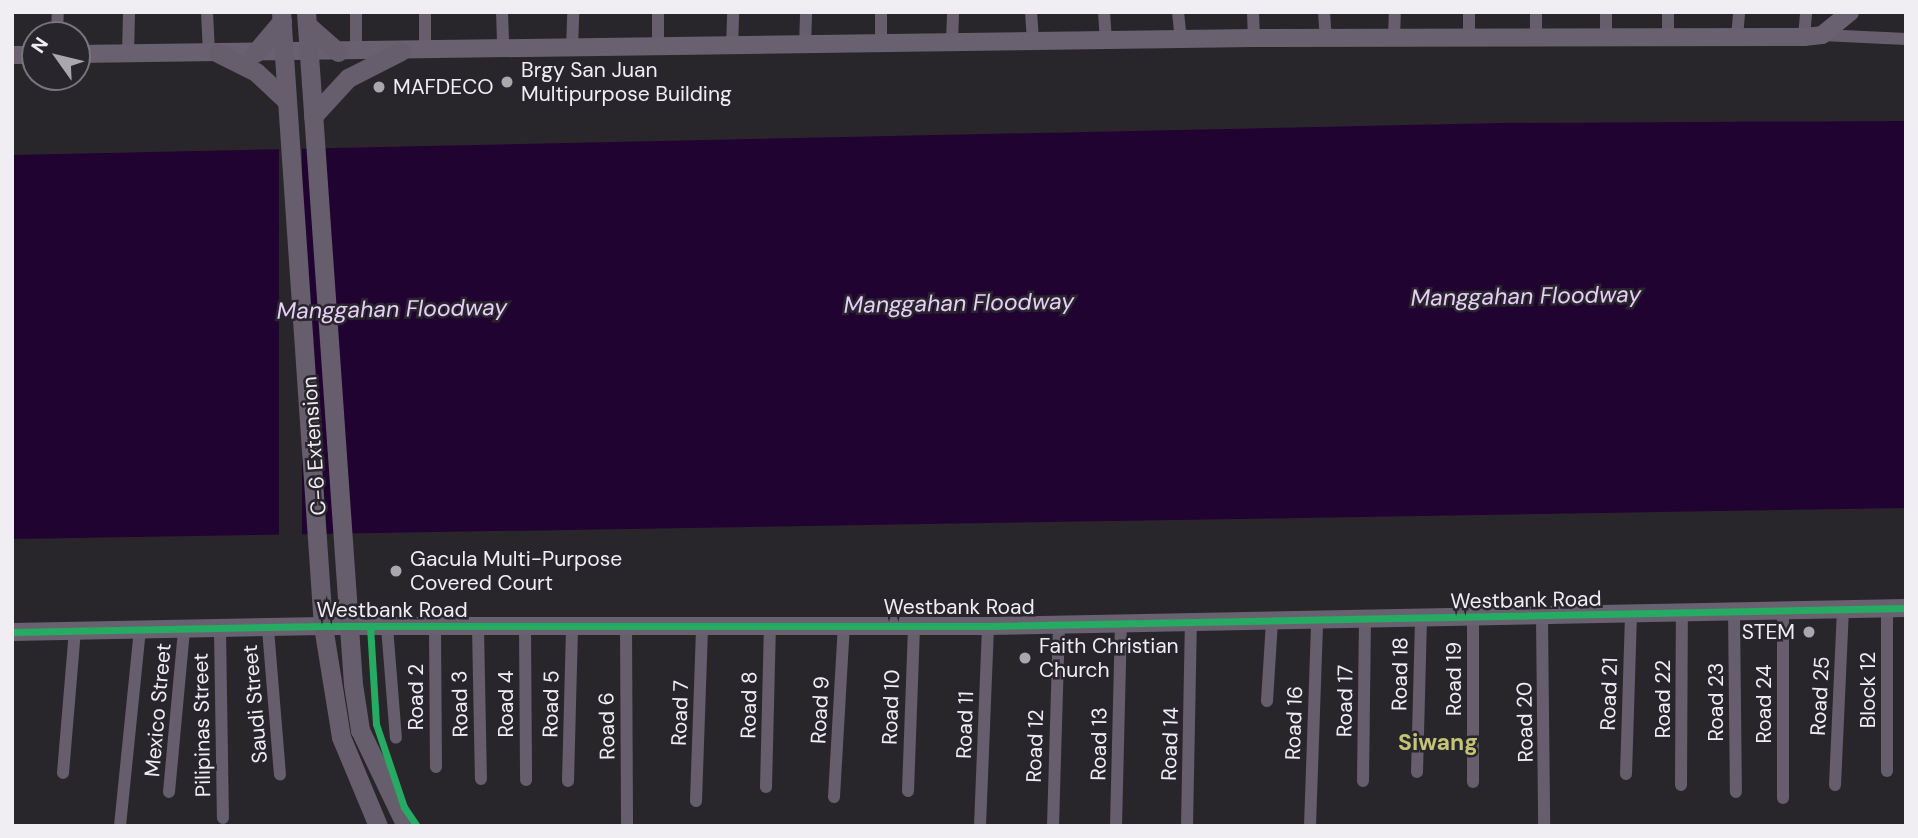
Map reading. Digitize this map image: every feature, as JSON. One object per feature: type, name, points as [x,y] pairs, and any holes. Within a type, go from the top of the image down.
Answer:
[{"type":"main road","points":[[255,53],[281,17]]},
{"type":"main road","name":"C-6 Extension","points":[[281,17],[323,626],[341,737],[378,826]]},
{"type":"main road","points":[[311,21],[347,52]]},
{"type":"main road","name":"C-6 Extension","points":[[311,21],[308,52],[344,541],[347,627],[360,730],[406,826]]},
{"type":"main road","points":[[313,121],[348,78],[401,51]]},
{"type":"main road","points":[[214,53],[256,72],[287,105]]},
{"type":"street","points":[[128,54],[129,12]]},
{"type":"street","points":[[207,12],[214,53]]},
{"type":"street","points":[[347,52],[356,12]]},
{"type":"street","points":[[425,12],[425,51]]},
{"type":"street","points":[[502,12],[503,48]]},
{"type":"street","points":[[572,49],[573,12]]},
{"type":"street","points":[[658,12],[658,47]]},
{"type":"street","points":[[732,47],[733,12]]},
{"type":"street","points":[[805,46],[806,12]]},
{"type":"street","points":[[881,12],[881,44]]},
{"type":"street","points":[[953,12],[953,43]]},
{"type":"street","points":[[1031,12],[1033,42]]},
{"type":"street","points":[[1104,12],[1106,41]]},
{"type":"street","points":[[1178,12],[1181,40]]},
{"type":"street","points":[[1253,12],[1254,38]]},
{"type":"street","points":[[1324,12],[1326,38]]},
{"type":"street","points":[[1394,38],[1395,12]]},
{"type":"street","points":[[1469,12],[1469,39]]},
{"type":"street","points":[[1536,12],[1536,37]]},
{"type":"street","points":[[1606,12],[1606,38]]},
{"type":"street","points":[[1668,12],[1668,36]]},
{"type":"street","points":[[1737,37],[1739,12]]},
{"type":"street","points":[[1806,12],[1813,36]]},
{"type":"street","points":[[1813,36],[1850,12]]},
{"type":"street","points":[[91,54],[1254,38],[1813,36],[1906,39]]},
{"type":"street","name":"Road 25","points":[[1835,785],[1843,608]]},
{"type":"street","name":"Westbank Road","points":[[12,632],[220,631],[323,626],[988,626],[1542,618],[1682,612],[1906,608]]},
{"type":"street","name":"Block 12","points":[[1887,609],[1887,771]]},
{"type":"street","name":"Road 24","points":[[1783,610],[1783,798]]},
{"type":"street","name":"Road 23","points":[[1734,611],[1736,792]]},
{"type":"street","name":"Road 22","points":[[1682,612],[1682,785]]},
{"type":"street","name":"Road 21","points":[[1626,774],[1631,615]]},
{"type":"street","name":"Road 20","points":[[1542,618],[1544,826]]},
{"type":"street","name":"Road 18","points":[[1417,772],[1421,619]]},
{"type":"street","name":"Road 19","points":[[1473,619],[1473,782]]},
{"type":"street","name":"Road 14","points":[[1187,826],[1191,621]]},
{"type":"street","name":"Road 16","points":[[1310,826],[1317,621]]},
{"type":"street","name":"Road 17","points":[[1363,781],[1365,621]]},
{"type":"street","name":"Road 13","points":[[1116,826],[1121,622]]},
{"type":"street","points":[[1267,701],[1272,622]]},
{"type":"street","name":"Road 8","points":[[766,787],[770,624]]},
{"type":"street","name":"Road 10","points":[[908,791],[914,624]]},
{"type":"street","name":"Road 9","points":[[834,797],[844,625]]},
{"type":"street","name":"Road 12","points":[[1053,826],[1059,625]]},
{"type":"street","name":"Road 6","points":[[626,626],[627,826]]},
{"type":"street","name":"Road 7","points":[[696,801],[702,626]]},
{"type":"street","name":"Road 11","points":[[980,826],[988,626]]},
{"type":"street","points":[[387,627],[396,738]]},
{"type":"street","name":"Road 2","points":[[435,627],[436,767]]},
{"type":"street","name":"Road 3","points":[[478,627],[481,779]]},
{"type":"street","name":"Road 4","points":[[525,627],[526,780]]},
{"type":"street","name":"Road 5","points":[[568,781],[572,628]]},
{"type":"street","name":"Saudi Street","points":[[268,629],[281,775]]},
{"type":"street","points":[[120,826],[140,630]]},
{"type":"street","name":"Mexico Street","points":[[169,792],[184,630]]},
{"type":"street","points":[[63,773],[75,631]]},
{"type":"street","name":"Pilipinas Street","points":[[220,631],[223,818]]},
{"type":"water","name":"Manggahan Floodway","points":[[1906,121],[1906,508],[12,539],[12,155],[1499,123]]},
{"type":"pier","points":[[279,146],[302,146],[302,539],[279,539]]},
{"type":"cycle path","points":[[12,632],[323,626],[988,626],[1906,608]]},
{"type":"cycle path","points":[[370,626],[376,724],[404,807],[417,826]]},
{"type":"place","name":"Brgy San Juan Multipurpose Building","points":[[507,82]]},
{"type":"place","name":"MAFDECO","points":[[379,87]]},
{"type":"place","name":"Gacula Multi-Purpose Covered Court","points":[[396,571]]},
{"type":"place","name":"STEM","points":[[1809,632]]},
{"type":"place","name":"Faith Christian Church","points":[[1025,658]]},
{"type":"district","name":"Siwang","points":[[1438,742]]}]
